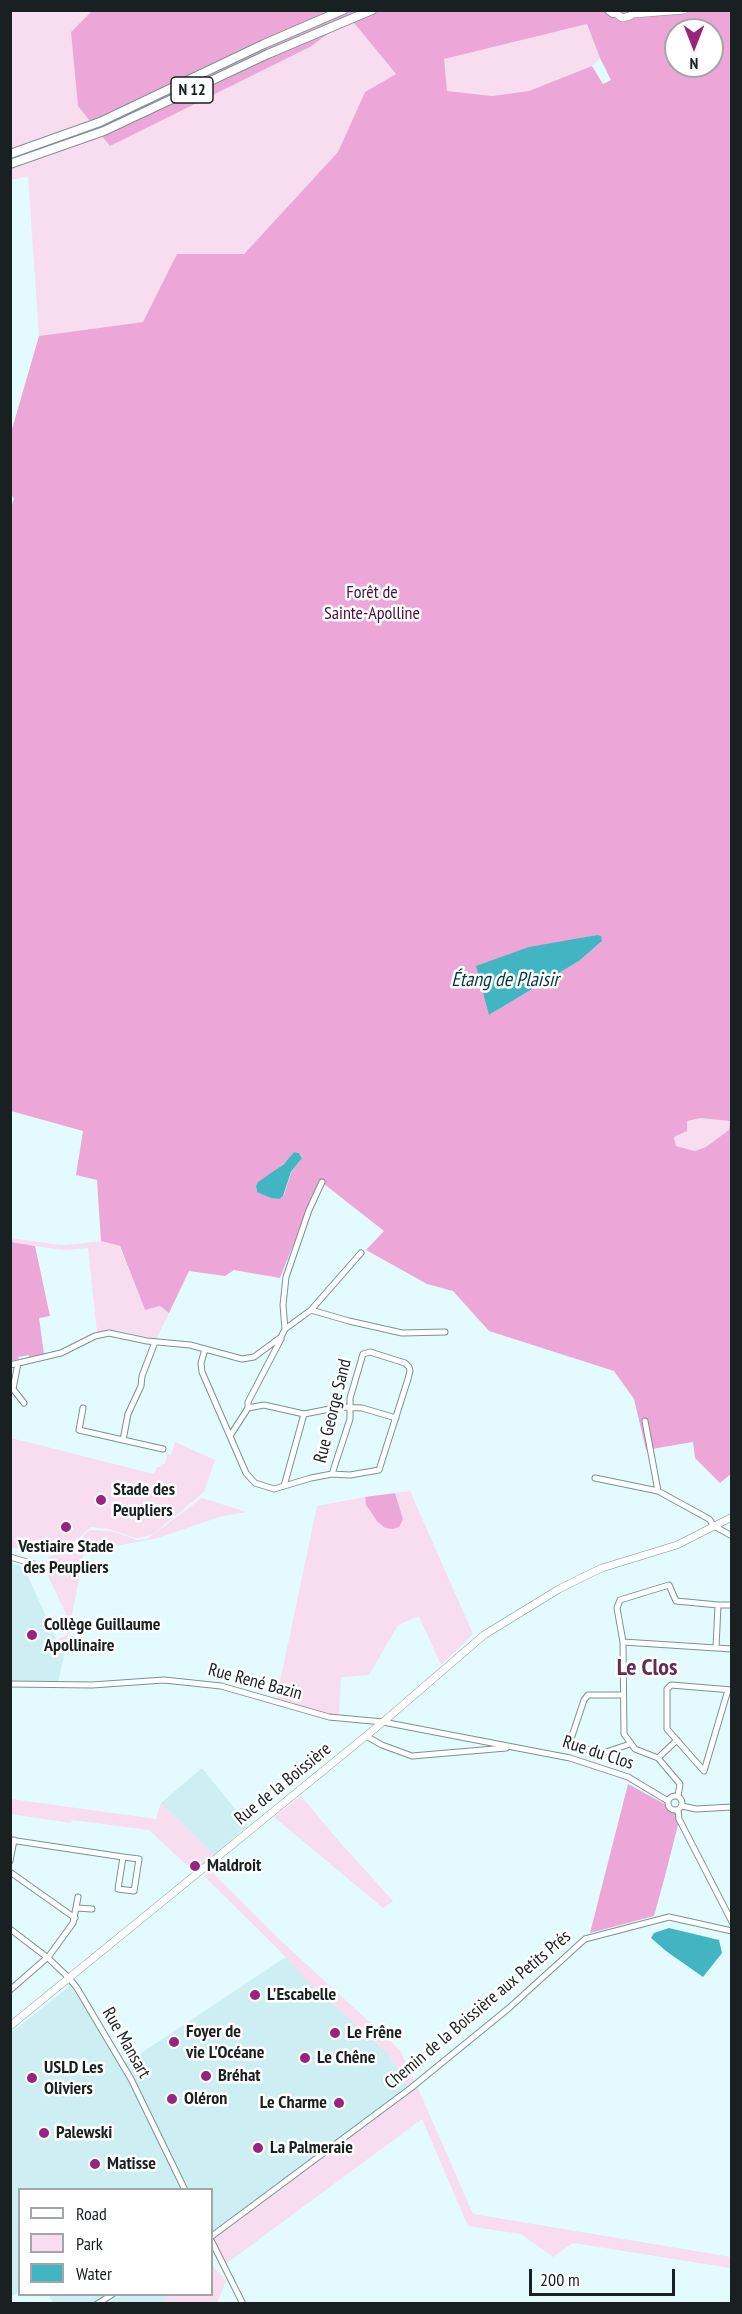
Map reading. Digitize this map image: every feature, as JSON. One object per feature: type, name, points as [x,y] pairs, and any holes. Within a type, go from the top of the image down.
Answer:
[{"type":"highway","name":"N 12","points":[[10,154],[100,122],[264,44],[343,10]]},
{"type":"highway","name":"N 12","points":[[10,164],[104,131],[268,54],[372,10]]},
{"type":"main road","points":[[612,11],[622,18],[635,12],[684,10]]},
{"type":"main road","name":"Rue de la Boissière","points":[[10,2026],[383,1722],[484,1635],[583,1577],[672,1551],[732,1519]]},
{"type":"street","points":[[285,1329],[283,1305],[286,1277],[321,1182]]},
{"type":"street","points":[[230,1436],[248,1408],[248,1402],[278,1348],[285,1329],[311,1310],[361,1253]]},
{"type":"street","points":[[311,1310],[402,1333],[445,1332]]},
{"type":"street","points":[[10,1365],[61,1353],[95,1336],[109,1333],[155,1342],[190,1345],[244,1359],[254,1357],[281,1337]]},
{"type":"street","points":[[123,1440],[128,1414],[141,1386],[142,1376],[155,1342]]},
{"type":"street","points":[[205,1349],[201,1363],[202,1372],[246,1473],[255,1483],[274,1489],[332,1474],[350,1475],[379,1470],[396,1418],[362,1408],[350,1407],[304,1414],[264,1405],[248,1408]]},
{"type":"street","name":"Rue George Sand","points":[[332,1474],[350,1419],[350,1398],[363,1354],[370,1352],[409,1366],[410,1371],[396,1418]]},
{"type":"street","points":[[18,1363],[13,1389],[24,1403]]},
{"type":"street","points":[[83,1408],[79,1430],[163,1449]]},
{"type":"street","points":[[284,1486],[304,1414]]},
{"type":"street","points":[[645,1421],[658,1491]]},
{"type":"street","points":[[595,1478],[658,1491],[709,1519],[732,1536]]},
{"type":"street","points":[[10,1557],[34,1564]]},
{"type":"street","points":[[732,1605],[676,1601],[669,1585],[620,1600],[617,1608],[623,1642],[624,1734],[635,1749],[658,1758],[680,1785],[679,1820],[732,1922]]},
{"type":"street","points":[[716,1648],[718,1605]]},
{"type":"street","points":[[623,1642],[732,1649]]},
{"type":"street","name":"Rue René Bazin","points":[[10,1684],[92,1685],[183,1680],[241,1691],[328,1717],[383,1722]]},
{"type":"street","points":[[669,1686],[730,1690],[704,1771],[667,1729],[669,1686]]},
{"type":"street","points":[[623,1695],[588,1695],[584,1700],[571,1739],[574,1746],[603,1753],[630,1744]]},
{"type":"street","name":"Rue du Clos","points":[[383,1722],[493,1746],[514,1747],[584,1762],[628,1777],[669,1800]]},
{"type":"street","name":"Rue du Clos","points":[[366,1736],[382,1745],[412,1756],[493,1746]]},
{"type":"street","points":[[658,1758],[676,1740]]},
{"type":"street","points":[[678,1796],[673,1796],[669,1800],[670,1808],[732,1807]]},
{"type":"street","points":[[10,1861],[12,1840],[139,1859],[134,1891],[118,1888],[123,1857]]},
{"type":"street","points":[[10,1872],[75,1918]]},
{"type":"street","points":[[11,1990],[48,1958],[75,1918],[78,1897]]},
{"type":"street","points":[[76,1908],[92,1909]]},
{"type":"street","name":"Chemin de la Boissière aux Petits Prés","points":[[213,2235],[411,2088],[509,2008],[585,1939],[669,1917],[732,1931]]},
{"type":"street","name":"Rue Mansart","points":[[10,1929],[48,1958],[69,1978],[131,2079],[183,2188]]},
{"type":"street","points":[[213,2244],[243,2304]]},
{"type":"street","points":[[97,2304],[111,2296]]},
{"type":"shaded area","name":"Collège Guillaume Apollinaire","points":[[10,1562],[24,1567],[64,1657],[58,1683],[11,1683]]},
{"type":"shaded area","points":[[202,1768],[248,1825],[214,1855],[161,1803]]},
{"type":"shaded area","points":[[286,1957],[389,2055],[409,2087],[213,2233],[213,2188],[18,2188],[18,2293],[11,2296],[11,2033],[70,1986],[126,2063]]},
{"type":"shaded area","points":[[50,2296],[107,2296],[92,2304],[53,2303]]},
{"type":"shaded area","points":[[120,2296],[167,2296],[164,2303],[105,2304]]},
{"type":"green space","name":"Forêt de Sainte-Apolline","points":[[93,10],[731,11],[731,1474],[720,1483],[695,1458],[693,1442],[646,1450],[634,1399],[614,1371],[489,1331],[453,1291],[427,1284],[366,1250],[384,1231],[319,1180],[280,1278],[234,1270],[225,1276],[189,1271],[169,1313],[160,1306],[145,1310],[120,1246],[101,1241],[97,1180],[76,1175],[83,1131],[11,1111],[10,510],[14,499],[10,492],[10,436],[39,336],[143,322],[177,254],[244,254],[338,152],[365,92],[396,74],[350,18],[310,47],[110,146],[78,106],[71,32]],"holes":[[[587,24],[611,80],[603,84],[592,66],[529,91],[492,96],[447,91],[444,59]],[[597,935],[602,941],[579,961],[489,1015],[554,944]],[[701,1118],[730,1121],[729,1130],[706,1147],[695,1151],[676,1146],[674,1137],[687,1131],[687,1121]],[[294,1152],[299,1153],[302,1157],[291,1173],[284,1195],[277,1199],[257,1192],[256,1186],[287,1161]]]},
{"type":"green space","points":[[10,11],[93,11],[71,32],[110,146],[310,47],[350,18],[396,74],[365,92],[338,152],[244,254],[177,255],[143,322],[39,336],[28,176],[11,180]]},
{"type":"green space","points":[[587,24],[600,58],[592,66],[529,91],[492,96],[446,91],[443,59]]},
{"type":"green space","points":[[701,1118],[731,1121],[729,1130],[706,1147],[695,1151],[676,1146],[674,1137],[687,1131],[686,1121]]},
{"type":"green space","points":[[10,1238],[66,1245],[101,1241],[119,1246],[145,1310],[160,1306],[169,1313],[156,1339],[117,1330],[97,1332],[88,1248],[66,1250],[49,1248],[11,1242]]},
{"type":"green space","points":[[11,1242],[35,1246],[50,1316],[39,1318],[44,1354],[18,1357],[19,1359],[11,1361]]},
{"type":"green space","name":"Stade des Peupliers","points":[[11,1438],[154,1474],[157,1467],[165,1464],[167,1454],[171,1455],[175,1442],[215,1460],[204,1492],[152,1535],[136,1538],[109,1529],[91,1527],[72,1544],[42,1554],[11,1547]]},
{"type":"green space","points":[[410,1491],[473,1634],[441,1665],[419,1616],[398,1625],[369,1675],[341,1677],[339,1715],[329,1715],[276,1701],[317,1506],[365,1497],[366,1505],[371,1513],[385,1528],[403,1519],[395,1493]]},
{"type":"green space","points":[[395,1493],[403,1519],[399,1527],[385,1528],[366,1505],[365,1497]]},
{"type":"green space","points":[[202,1498],[247,1512],[222,1516],[158,1538],[84,1552],[64,1657],[56,1640],[67,1635],[69,1620],[42,1563],[48,1561],[49,1557],[70,1548],[90,1530],[112,1531],[137,1540],[147,1539]]},
{"type":"green space","points":[[628,1784],[681,1813],[665,1876],[654,1916],[590,1933]]},
{"type":"green space","points":[[301,1796],[393,1901],[383,1908],[274,1817]]},
{"type":"green space","points":[[11,1799],[156,1819],[161,1803],[214,1855],[193,1871],[149,1830],[72,1820],[71,1823],[11,1814]]},
{"type":"green space","points":[[210,1870],[280,1940],[400,2050],[415,2083],[409,2087],[389,2055],[309,1983],[204,1876]]},
{"type":"green space","points":[[417,2086],[473,2214],[731,2257],[731,2268],[573,2243],[553,2257],[521,2234],[468,2226],[422,2119],[223,2266],[213,2244],[213,2235]]},
{"type":"green space","points":[[213,2266],[226,2281],[217,2303],[164,2303],[167,2296],[213,2296]]},
{"type":"water","name":"Étang de Plaisir","points":[[601,936],[602,941],[579,961],[489,1015],[476,966],[529,947]]},
{"type":"water","points":[[294,1152],[299,1153],[302,1158],[291,1172],[283,1196],[279,1199],[271,1198],[257,1192],[258,1182],[284,1164]]},
{"type":"water","points":[[669,1928],[719,1940],[722,1953],[703,1977],[651,1938],[654,1933]]},
{"type":"place","name":"Stade des Peupliers","points":[[101,1500]]},
{"type":"place","name":"Vestiaire Stade des Peupliers","points":[[66,1527]]},
{"type":"place","name":"Collège Guillaume Apollinaire","points":[[32,1635]]},
{"type":"place","name":"Maldroit","points":[[195,1866]]},
{"type":"place","name":"L'Escabelle","points":[[255,1995]]},
{"type":"place","name":"Le Frêne","points":[[335,2033]]},
{"type":"place","name":"Foyer de vie L'Océane","points":[[174,2042]]},
{"type":"place","name":"Le Chêne","points":[[305,2058]]},
{"type":"place","name":"Bréhat","points":[[206,2076]]},
{"type":"place","name":"USLD Les Oliviers","points":[[32,2078]]},
{"type":"place","name":"Oléron","points":[[172,2099]]},
{"type":"place","name":"Le Charme","points":[[339,2103]]},
{"type":"place","name":"Palewski","points":[[44,2133]]},
{"type":"place","name":"La Palmeraie","points":[[258,2148]]},
{"type":"place","name":"Matisse","points":[[95,2164]]},
{"type":"district","name":"Le Clos","points":[[647,1668]]}]
